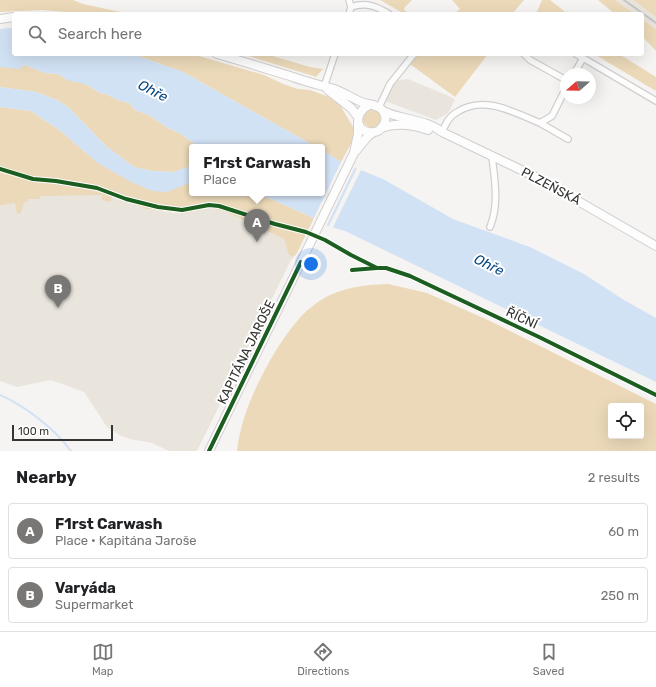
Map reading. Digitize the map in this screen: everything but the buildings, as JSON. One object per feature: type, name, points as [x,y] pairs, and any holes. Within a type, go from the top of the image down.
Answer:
[{"type":"street","points":[[349,0],[351,7],[350,12]]},
{"type":"street","points":[[351,7],[358,5],[372,5],[385,12]]},
{"type":"street","points":[[0,16],[12,17]]},
{"type":"street","points":[[0,19],[12,17]]},
{"type":"street","points":[[223,56],[333,89],[381,109]]},
{"type":"street","points":[[324,87],[334,56]]},
{"type":"street","points":[[324,87],[351,108],[364,130],[378,130],[385,121],[381,109],[390,84],[412,56]]},
{"type":"street","points":[[526,56],[530,60],[560,77]]},
{"type":"street","points":[[580,56],[656,101]]},
{"type":"street","points":[[577,68],[583,58]]},
{"type":"street","points":[[540,123],[552,116],[560,100]]},
{"type":"street","points":[[442,132],[454,114],[467,106],[481,104],[504,108],[540,123],[568,139]]},
{"type":"street","points":[[358,120],[361,110],[369,105]]},
{"type":"street","name":"PLZEŇSKÁ","points":[[381,109],[436,128],[492,157],[540,179],[656,246]]},
{"type":"street","name":"KAPITÁNA JAROŠE","points":[[354,153],[358,134],[358,120]]},
{"type":"street","name":"PLZEŇSKÁ","points":[[378,130],[389,126],[402,125],[442,132]]},
{"type":"street","name":"KAPITÁNA JAROŠE","points":[[209,451],[354,153],[368,136],[378,130]]},
{"type":"street","points":[[490,227],[495,208],[496,196],[492,157]]},
{"type":"shaded area","points":[[0,0],[73,0],[83,4],[121,12],[67,12],[42,10],[0,12]]},
{"type":"shaded area","points":[[380,0],[412,0],[405,7],[404,10],[407,12],[401,12]]},
{"type":"shaded area","points":[[452,0],[524,0],[514,12],[456,12],[460,9]]},
{"type":"shaded area","points":[[542,0],[550,0],[565,12],[537,12]]},
{"type":"shaded area","points":[[598,0],[615,0],[632,12],[613,12]]},
{"type":"shaded area","points":[[615,0],[633,0],[656,17],[656,29],[644,20],[644,12],[632,12]]},
{"type":"shaded area","points":[[633,0],[656,0],[656,17]]},
{"type":"shaded area","points":[[644,20],[656,29],[656,51],[644,38]]},
{"type":"shaded area","points":[[138,56],[199,56],[264,75],[298,89],[310,90],[329,97],[340,105],[353,127],[352,142],[341,162],[325,152],[325,144],[311,144],[183,72]]},
{"type":"shaded area","points":[[248,56],[273,56],[310,67],[323,69],[316,77]]},
{"type":"shaded area","points":[[416,56],[486,56],[455,97],[410,64]]},
{"type":"shaded area","points":[[597,56],[622,56],[656,77],[656,91]]},
{"type":"shaded area","points":[[25,65],[45,73],[58,74],[88,85],[100,93],[129,103],[135,110],[149,115],[195,144],[189,144],[189,167],[173,172],[152,171],[134,167],[107,147],[68,107],[57,100],[36,92],[0,87],[0,67]]},
{"type":"shaded area","points":[[408,79],[455,100],[448,113],[436,120],[385,101],[392,84],[399,80]]},
{"type":"shaded area","points":[[0,107],[31,111],[58,129],[98,163],[189,181],[189,196],[264,196],[314,218],[297,253],[291,260],[293,256],[289,255],[284,239],[224,211],[208,208],[187,213],[146,209],[112,196],[111,202],[102,200],[102,195],[40,196],[40,199],[28,199],[28,202],[24,202],[21,213],[17,214],[15,203],[0,205]]},
{"type":"shaded area","points":[[372,110],[378,113],[381,119],[378,125],[372,128],[366,125],[363,119],[366,113]]},
{"type":"shaded area","points":[[99,191],[146,209],[176,213],[187,213],[208,208],[224,211],[284,239],[289,254],[293,256],[197,451],[169,451],[152,443],[121,436],[107,427],[84,392],[51,380],[17,387],[0,381],[0,198]]},
{"type":"shaded area","points":[[388,284],[427,293],[490,321],[656,404],[656,451],[237,451],[242,425],[256,387],[275,352],[295,323],[321,300],[345,289]]},
{"type":"water","name":"Ohře","points":[[12,28],[12,56],[138,56],[183,72],[311,144],[195,144],[149,115],[135,110],[129,103],[100,93],[88,85],[67,80],[58,74],[45,73],[25,65],[20,69],[0,67],[0,29]]},
{"type":"water","points":[[0,87],[36,92],[57,100],[68,107],[107,147],[134,167],[152,171],[173,172],[189,167],[189,183],[167,192],[152,191],[131,182],[98,163],[58,129],[31,111],[0,107]]},
{"type":"water","name":"Ohře","points":[[325,152],[341,162],[383,179],[453,219],[530,247],[584,274],[624,300],[656,318],[656,382],[345,231],[327,226],[314,218],[264,196],[325,196]]},
{"type":"pier","points":[[342,160],[356,165],[326,227],[313,220]]},
{"type":"pier","points":[[358,166],[362,168],[332,229],[328,228]]},
{"type":"waterway","points":[[0,395],[19,405],[39,419],[57,435],[71,451]]},
{"type":"railway","points":[[624,0],[641,12]]},
{"type":"railway","points":[[644,14],[656,23]]},
{"type":"cycle path","points":[[0,169],[33,179],[56,181],[97,188],[126,199],[158,207],[182,210],[209,205],[219,206],[275,224],[306,232],[325,240],[377,268]]},
{"type":"cycle path","points":[[209,451],[301,262]]},
{"type":"cycle path","name":"ŘÍČNÍ","points":[[352,270],[386,268],[410,276],[539,337],[656,395]]},
{"type":"place","name":"F1rst Carwash","points":[[257,242]]},
{"type":"place","name":"Varyáda","points":[[58,308]]}]
